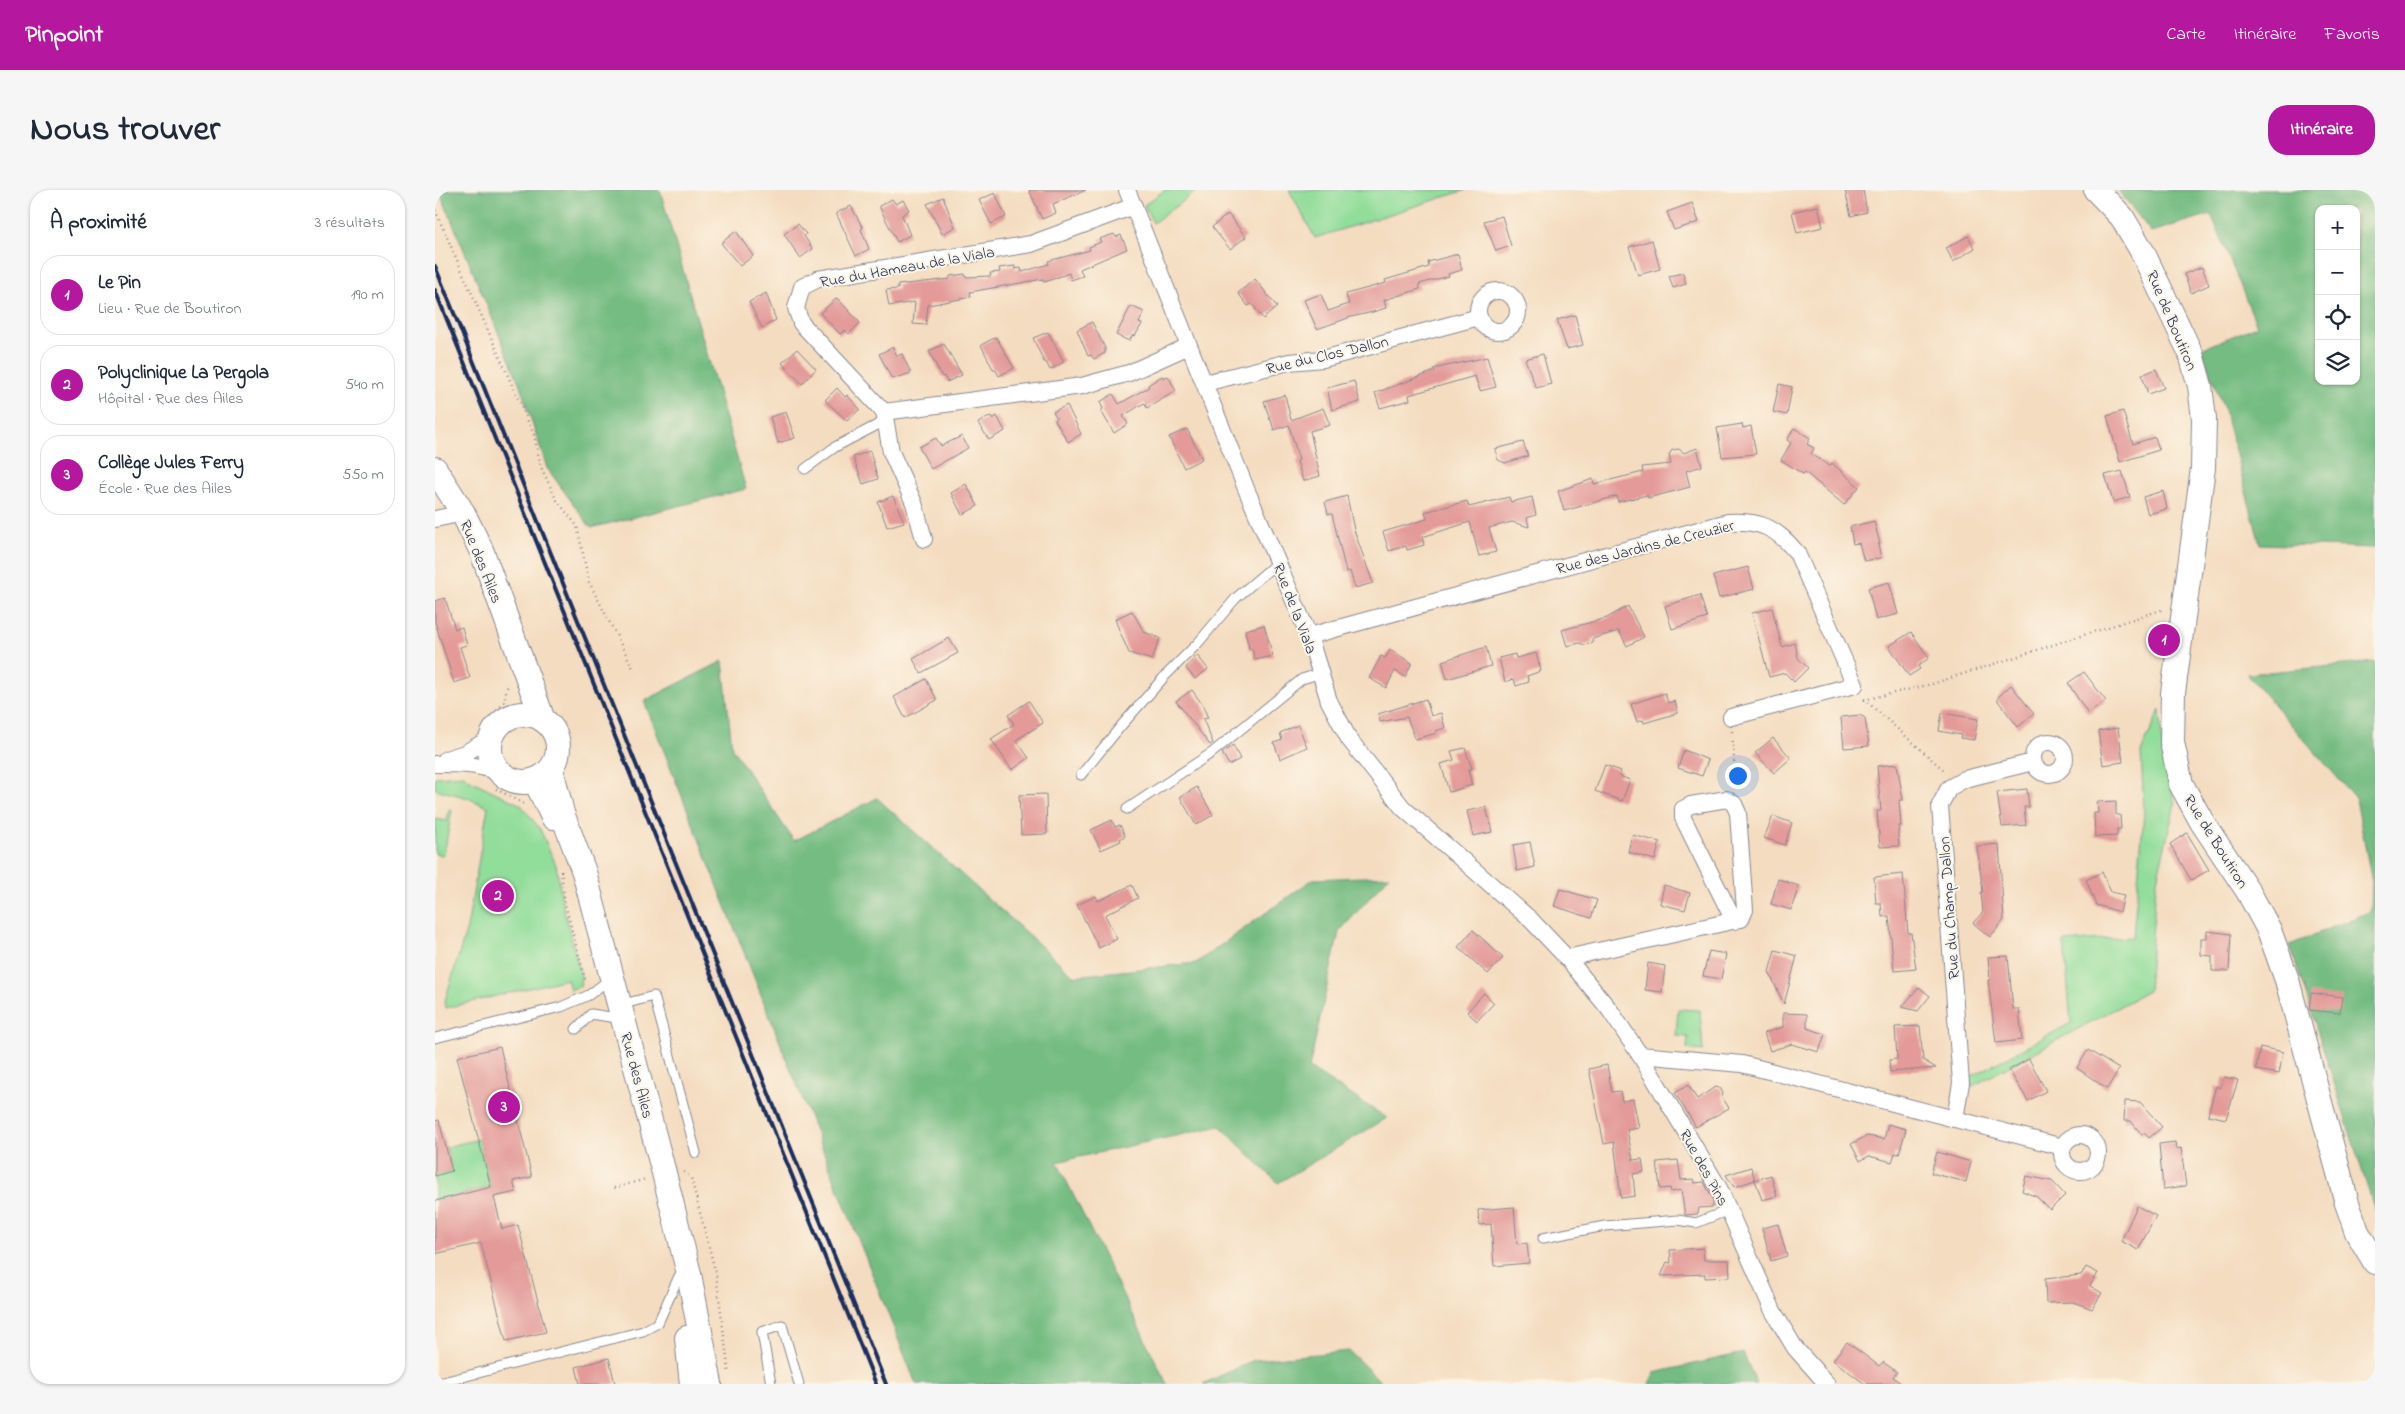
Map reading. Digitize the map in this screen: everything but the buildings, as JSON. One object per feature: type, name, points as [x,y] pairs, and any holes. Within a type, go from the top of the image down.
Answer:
[{"type":"main road","name":"Rue de Boutiron","points":[[2096,190],[2122,218],[2143,251],[2191,354],[2200,386],[2204,419],[2203,468],[2173,693],[2172,742],[2181,784],[2202,822],[2248,890],[2269,930],[2287,980],[2347,1203],[2357,1232],[2375,1262]]},
{"type":"main road","name":"Rue des Ailes","points":[[435,469],[463,513],[482,552],[543,720]]},
{"type":"main road","name":"Rue des Ailes","points":[[509,629],[517,683],[515,715]]},
{"type":"main road","points":[[525,714],[543,720],[557,737],[557,754],[543,775],[517,782],[498,781],[491,757],[487,732],[515,715],[525,714]]},
{"type":"main road","name":"Rue des Ailes","points":[[543,775],[552,815],[575,875],[595,990],[615,1011]]},
{"type":"main road","name":"Rue des Ailes","points":[[543,775],[562,812],[584,872],[615,1011],[659,1175],[720,1380]]},
{"type":"main road","name":"Rue des Ailes","points":[[659,1175],[679,1276],[692,1384]]},
{"type":"street","name":"Rue de la Viala","points":[[1127,190],[1247,491],[1279,562],[1309,636],[1329,701],[1349,739],[1403,808],[1530,919],[1567,958]]},
{"type":"street","name":"Rue du Hameau de la Viala","points":[[885,416],[801,323],[797,308],[802,288],[818,279],[1031,244],[1133,206]]},
{"type":"street","name":"Rue du Clos Dallon","points":[[1205,383],[1289,362],[1323,359],[1479,317]]},
{"type":"street","points":[[924,539],[914,503],[891,452],[885,416],[1082,386],[1129,373],[1189,346]]},
{"type":"street","points":[[435,519],[463,513]]},
{"type":"street","name":"Rue des Jardins de Creuzier","points":[[1309,636],[1728,522],[1748,520],[1769,527],[1785,537],[1797,553],[1855,685]]},
{"type":"street","points":[[1731,717],[1855,685]]},
{"type":"street","points":[[435,763],[465,753],[487,732]]},
{"type":"street","points":[[1958,782],[2033,762]]},
{"type":"street","points":[[435,763],[485,767],[498,781]]},
{"type":"street","name":"Rue du Champ Dallon","points":[[1955,1119],[1961,1082],[1940,805],[1949,788],[1958,782]]},
{"type":"street","points":[[1567,958],[1741,920],[1745,910],[1738,813],[1727,799],[1691,805],[1683,809],[1683,818],[1734,921]]},
{"type":"street","name":"Rue des Pins","points":[[1567,958],[1609,1009],[1640,1055],[1719,1188],[1773,1311],[1795,1348],[1827,1384]]},
{"type":"street","points":[[1640,1055],[1742,1064],[2063,1147]]},
{"type":"lane","points":[[805,469],[835,447],[885,416]]},
{"type":"lane","points":[[1081,775],[1121,726],[1165,676],[1198,643],[1236,598],[1279,562]]},
{"type":"lane","points":[[1127,809],[1213,752],[1302,679],[1321,673]]},
{"type":"lane","points":[[435,1038],[561,1007],[595,990]]},
{"type":"lane","points":[[576,1029],[591,1014],[615,1011],[654,996],[697,1152]]},
{"type":"lane","points":[[1543,1238],[1605,1226],[1678,1220],[1696,1222],[1729,1210]]},
{"type":"lane","points":[[435,1384],[643,1331],[658,1323],[679,1276]]},
{"type":"lane","points":[[771,1384],[762,1332],[782,1325],[799,1384]]},
{"type":"path","points":[[435,210],[530,426],[541,467],[556,499],[577,526],[589,582],[633,668]]},
{"type":"path","points":[[1865,700],[1960,676],[2185,602]]},
{"type":"path","points":[[487,732],[489,716],[504,702],[508,683],[506,675]]},
{"type":"path","points":[[1855,685],[1865,700],[1958,782]]},
{"type":"path","points":[[1731,717],[1736,787],[1731,802]]},
{"type":"path","points":[[498,781],[528,806]]},
{"type":"path","points":[[561,868],[565,904],[595,990]]},
{"type":"path","points":[[614,1188],[681,1169],[691,1178],[716,1274],[720,1380]]},
{"type":"green space","points":[[439,190],[660,190],[746,489],[591,528],[547,468],[520,385]]},
{"type":"green space","points":[[1165,190],[1198,190],[1153,223],[1144,205]]},
{"type":"green space","points":[[1289,190],[1466,190],[1315,238]]},
{"type":"green space","points":[[2118,190],[2375,190],[2375,548],[2260,544],[2223,406],[2201,349],[2257,326],[2211,214],[2151,232]]},
{"type":"green space","points":[[723,661],[732,748],[794,841],[877,798],[1074,976],[1196,963],[1313,879],[1389,876],[1339,932],[1309,1068],[1387,1118],[1278,1183],[1220,1126],[1057,1162],[1167,1384],[916,1384],[644,701]]},
{"type":"green space","points":[[2375,662],[2375,1211],[2290,945],[2371,911],[2372,882],[2356,799],[2247,674]]},
{"type":"green space","points":[[2160,710],[2163,755],[2175,804],[2156,884],[2148,991],[1971,1087],[1970,1077],[2071,1023],[2064,942],[2133,937],[2144,812],[2141,752]]},
{"type":"green space","points":[[464,775],[468,779],[521,805],[540,829],[556,865],[563,906],[581,976],[580,986],[570,990],[567,979],[446,1008],[444,1004],[467,928],[488,807],[468,798],[435,789],[435,777]]},
{"type":"green space","points":[[449,809],[452,810],[444,855],[435,854],[435,819],[447,821]]},
{"type":"green space","points":[[1678,1009],[1700,1010],[1703,1051],[1687,1049],[1688,1037],[1676,1036]]},
{"type":"green space","points":[[479,1139],[491,1187],[435,1201],[435,1176],[452,1171],[446,1147]]},
{"type":"green space","points":[[1349,1351],[1383,1384],[1203,1384],[1254,1360]]},
{"type":"green space","points":[[1743,1353],[1757,1384],[1650,1384],[1654,1373]]},
{"type":"railway","points":[[435,266],[886,1384]]},
{"type":"railway","points":[[435,290],[876,1384]]},
{"type":"place","name":"Le Pin","points":[[2164,640]]},
{"type":"place","name":"Polyclinique La Pergola","points":[[498,896]]},
{"type":"place","name":"Collège Jules Ferry","points":[[504,1107]]}]
